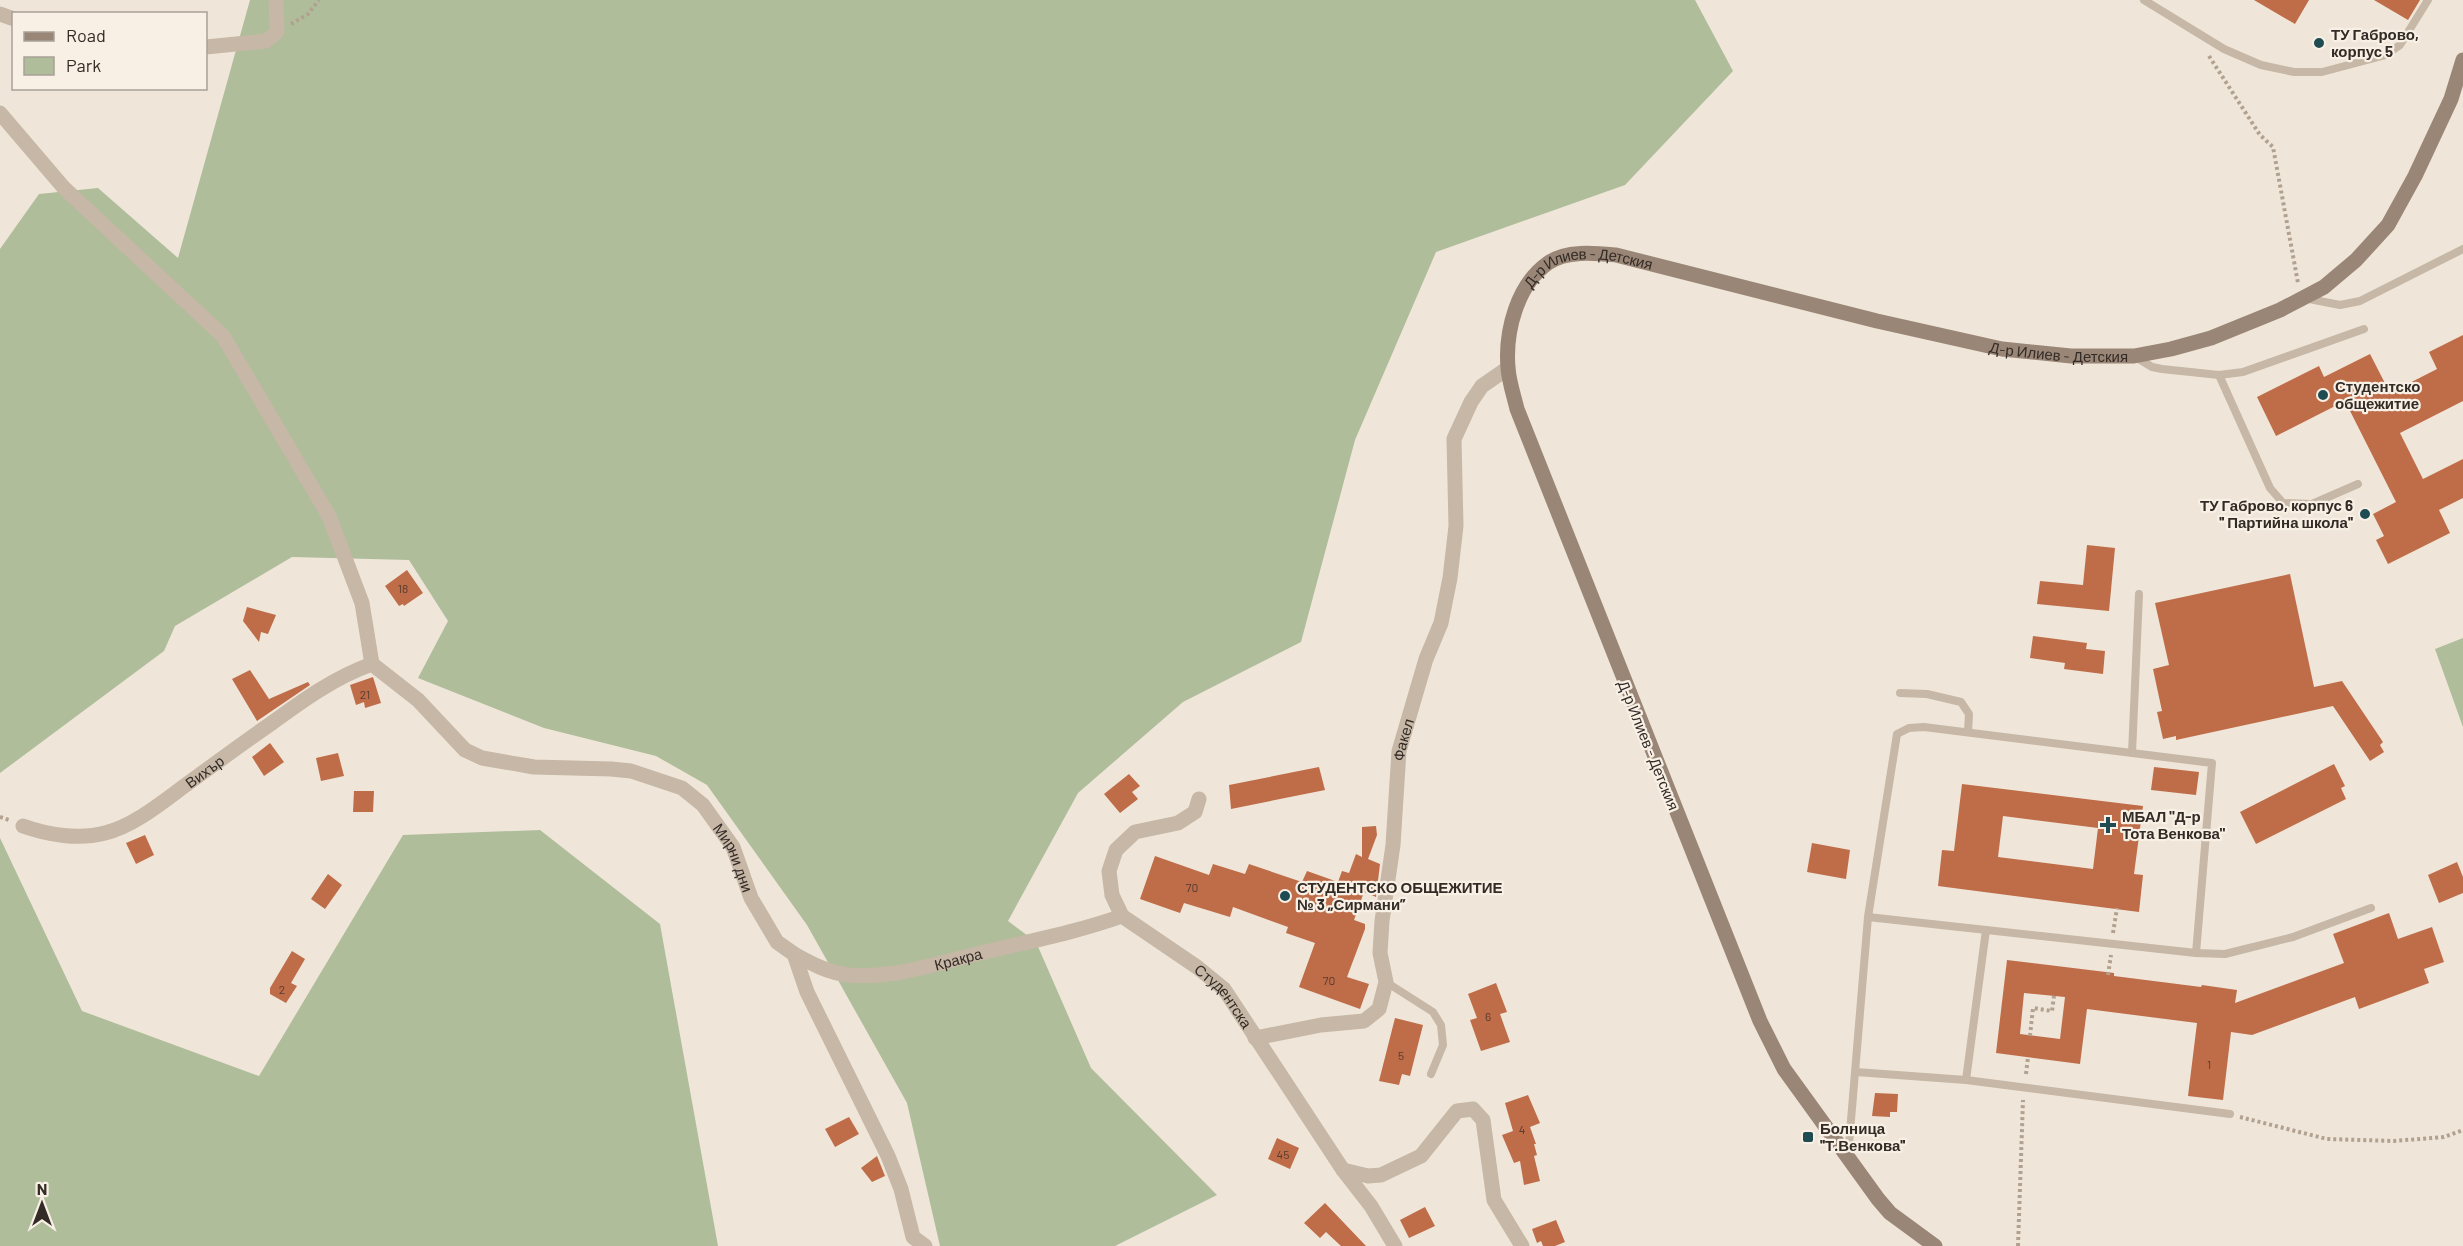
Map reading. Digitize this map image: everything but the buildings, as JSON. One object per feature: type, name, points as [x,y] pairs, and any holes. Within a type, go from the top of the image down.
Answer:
[{"type":"street","points":[[207,47],[266,41],[278,32],[276,0]]},
{"type":"street","name":"Д-р Илиев - Детския","points":[[1935,1246],[1890,1213],[1820,1121],[1784,1069],[1760,1021],[1517,409],[1508,368],[1517,302],[1525,288],[1548,263],[1577,254],[1597,253],[1616,255],[2002,350],[2071,356],[2134,356],[2211,338],[2324,287],[2338,276],[2388,225],[2415,176],[2446,110],[2463,60]]},
{"type":"street","points":[[0,113],[64,188],[223,336],[329,516],[362,603],[372,664]]},
{"type":"street","name":"Факел","points":[[1256,1038],[1364,1021],[1378,1009],[1386,982],[1380,953],[1382,921],[1393,845],[1399,751],[1426,659],[1441,623],[1450,578],[1456,526],[1454,439],[1471,402],[1482,386],[1508,368]]},
{"type":"street","name":"Вихър","points":[[23,826],[35,830],[82,836],[105,833],[128,824],[158,805],[309,695],[349,672],[372,664]]},
{"type":"street","name":"Мирни дни","points":[[372,664],[418,700],[465,750],[482,758],[534,767],[631,771],[682,788],[703,805],[733,847],[752,898],[766,926],[777,942],[794,954],[807,992],[888,1156],[901,1189],[913,1237],[925,1246]]},
{"type":"street","points":[[1122,916],[1113,896],[1109,871],[1116,850],[1135,832],[1178,823],[1195,812],[1199,799]]},
{"type":"street","name":"Кракра","points":[[794,954],[827,971],[850,975],[873,975],[961,958],[1081,929],[1122,916]]},
{"type":"street","name":"Студентска","points":[[1122,916],[1197,967],[1224,989],[1343,1170],[1371,1206],[1395,1246]]},
{"type":"street","points":[[1343,1170],[1368,1176],[1381,1175],[1420,1156],[1457,1111],[1473,1109],[1483,1120],[1494,1200],[1522,1246]]},
{"type":"lane","points":[[2144,0],[2224,49],[2261,65],[2294,72],[2322,72],[2369,60],[2393,50],[2408,34],[2428,0]]},
{"type":"lane","points":[[2302,298],[2340,305],[2360,300],[2463,249]]},
{"type":"lane","points":[[2134,356],[2152,368],[2219,375],[2243,372],[2364,329]]},
{"type":"lane","points":[[2219,375],[2270,488],[2283,503],[2312,504],[2358,484]]},
{"type":"lane","points":[[2132,753],[2139,594]]},
{"type":"lane","points":[[1900,693],[1927,694],[1961,702],[1969,714],[1968,732]]},
{"type":"lane","points":[[1848,1157],[1868,917],[1897,734],[1909,728],[1924,727],[2212,763],[2196,953]]},
{"type":"lane","points":[[1868,917],[2196,953],[2225,954],[2294,938],[2371,908]]},
{"type":"lane","points":[[1966,1080],[1986,930]]},
{"type":"lane","points":[[1386,982],[1433,1012],[1442,1024],[1443,1045],[1431,1074]]},
{"type":"lane","points":[[1856,1072],[1966,1080],[2230,1114]]},
{"type":"path","points":[[278,32],[308,14],[320,0]]},
{"type":"path","points":[[2190,27],[2260,135],[2273,147],[2302,298]]},
{"type":"path","points":[[2030,1036],[2033,1008],[2052,1011],[2054,996]]},
{"type":"path","points":[[2018,1246],[2024,1088],[2028,1057]]},
{"type":"path","points":[[2230,1114],[2327,1139],[2394,1141],[2444,1137],[2463,1130]]},
{"type":"green space","points":[[250,0],[1695,0],[1733,71],[1625,185],[1436,252],[1355,440],[1301,642],[1183,702],[1078,793],[1008,921],[1036,942],[1091,1068],[1217,1195],[1115,1246],[940,1246],[907,1103],[807,925],[707,785],[656,756],[544,728],[418,678],[448,621],[409,560],[292,557],[175,626],[164,651],[0,773],[0,249],[39,194],[98,188],[178,258]]},
{"type":"green space","points":[[2463,638],[2463,727],[2435,649]]},
{"type":"green space","points":[[540,830],[660,924],[718,1246],[0,1246],[0,838],[82,1011],[259,1076],[403,835]]},
{"type":"place","name":"ТУ Габрово, корпус 5","points":[[2319,43]]},
{"type":"place","name":"Студентско общежитие","points":[[2323,395]]},
{"type":"place","name":"ТУ Габрово, корпус 6 '' Партийна школа''","points":[[2365,514]]},
{"type":"place","name":"МБАЛ \"Д-р Тота Венкова\"","points":[[2108,825]]},
{"type":"place","name":"СТУДЕНТСКО ОБЩЕЖИТИЕ № 3 „Сирмани”","points":[[1285,896]]},
{"type":"place","name":"Болница ''Т.Венкова''","points":[[1808,1137]]}]
